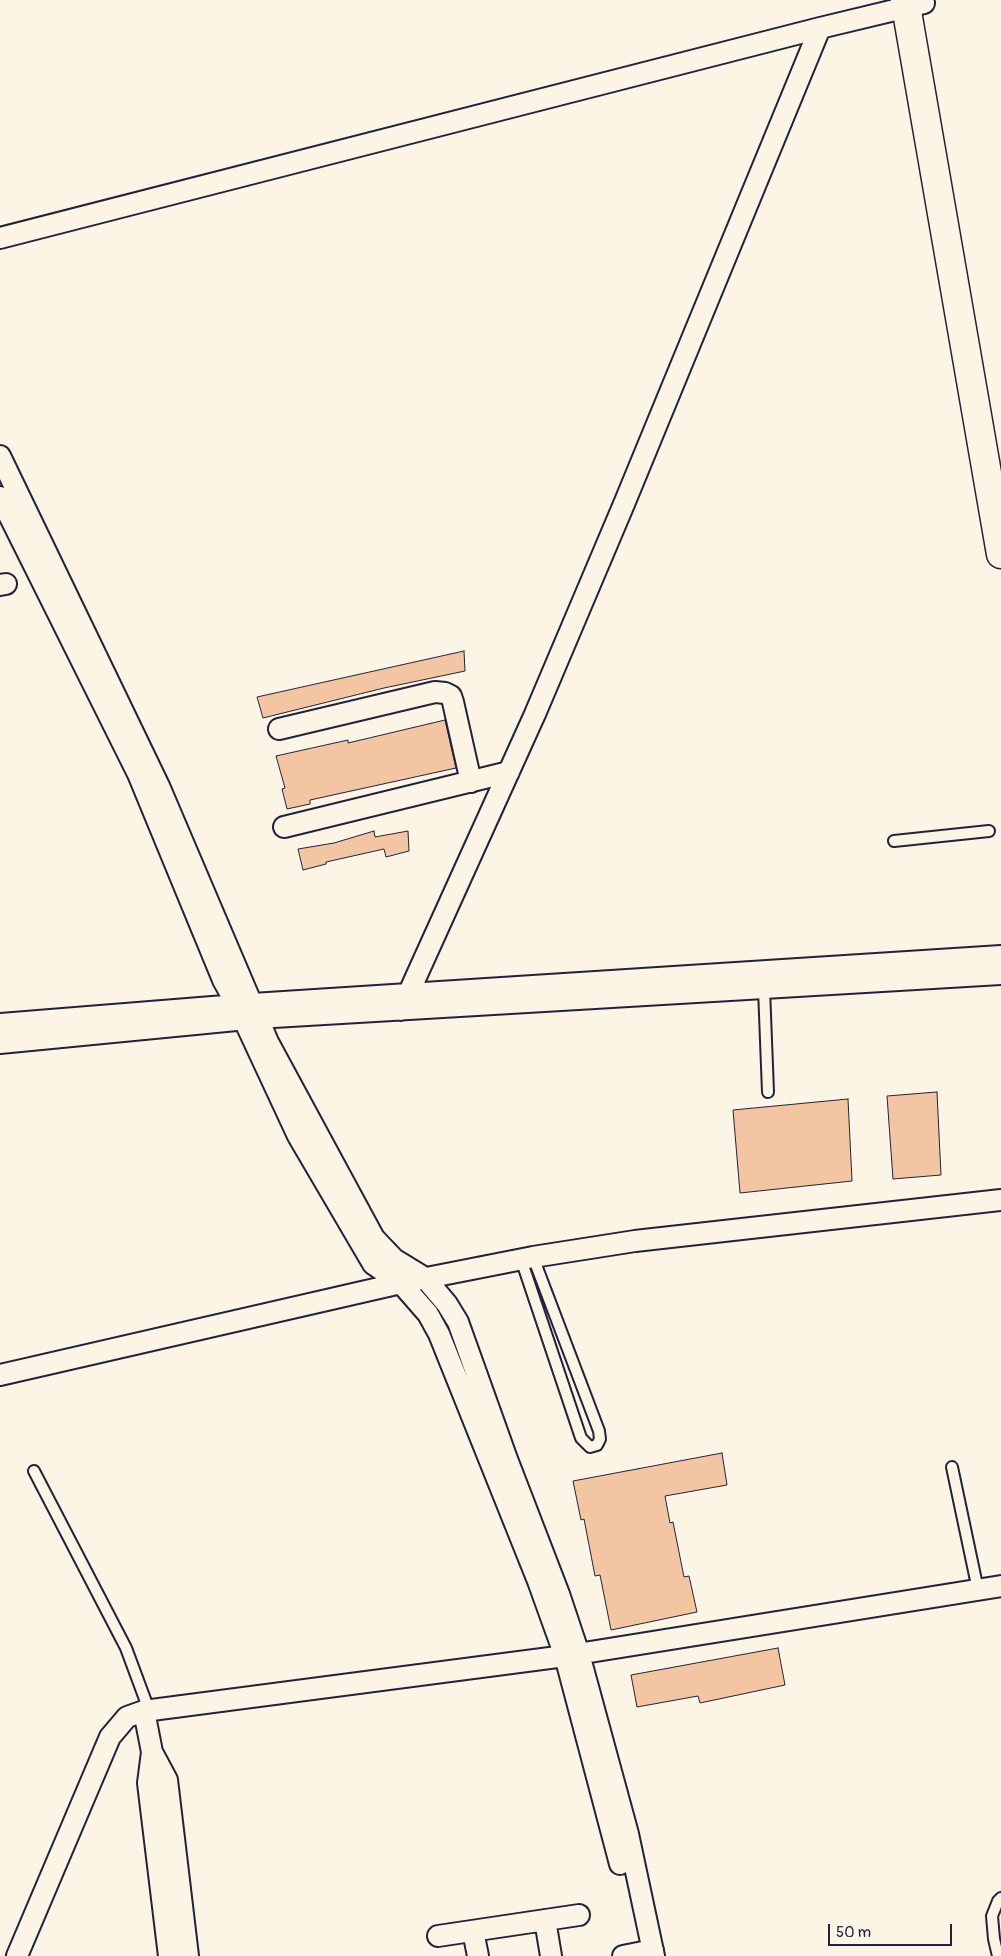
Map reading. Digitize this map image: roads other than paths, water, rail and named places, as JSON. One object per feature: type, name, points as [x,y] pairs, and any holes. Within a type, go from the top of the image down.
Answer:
[{"type":"main road","points":[[915,3],[1001,452]]},
{"type":"main road","points":[[915,3],[1001,554]]},
{"type":"street","points":[[0,238],[915,3]]},
{"type":"street","points":[[404,1002],[509,772],[624,504],[820,28]]},
{"type":"street","points":[[0,456],[15,523]]},
{"type":"street","points":[[0,497],[15,523],[138,774],[223,980],[248,1012],[374,1238],[394,1259],[425,1278],[447,1304],[458,1322],[507,1459],[560,1594],[572,1655],[628,1834],[642,1954]]},
{"type":"street","points":[[279,730],[435,692],[445,693],[451,696],[453,702],[471,782]]},
{"type":"street","points":[[284,827],[509,772]]},
{"type":"street","points":[[0,1024],[248,1012],[404,1002],[1001,956]]},
{"type":"street","points":[[404,1002],[538,1000],[764,989],[1001,974]]},
{"type":"street","points":[[0,1043],[248,1012]]},
{"type":"street","points":[[248,1012],[298,1136],[366,1254],[373,1264],[401,1283],[428,1314],[439,1334],[538,1581],[572,1655]]},
{"type":"street","points":[[0,1375],[401,1283],[527,1258],[635,1241],[1001,1200]]},
{"type":"street","points":[[16,1956],[110,1737],[127,1717],[146,1711],[572,1655],[1001,1586]]},
{"type":"street","points":[[146,1711],[152,1752],[148,1783],[169,1956]]},
{"type":"street","points":[[152,1752],[167,1780],[188,1956]]},
{"type":"street","points":[[438,1936],[579,1915]]},
{"type":"street","points":[[544,1920],[551,1956]]},
{"type":"street","points":[[474,1931],[478,1956]]},
{"type":"lane","points":[[894,841],[989,831]]},
{"type":"lane","points":[[764,989],[768,1092]]},
{"type":"lane","points":[[527,1258],[599,1431],[600,1439],[597,1445],[590,1447],[581,1438],[527,1258]]},
{"type":"lane","points":[[952,1467],[978,1590]]},
{"type":"lane","points":[[34,1471],[126,1648],[146,1711]]},
{"type":"lane","points":[[998,1956],[992,1916],[1001,1898]]}]
